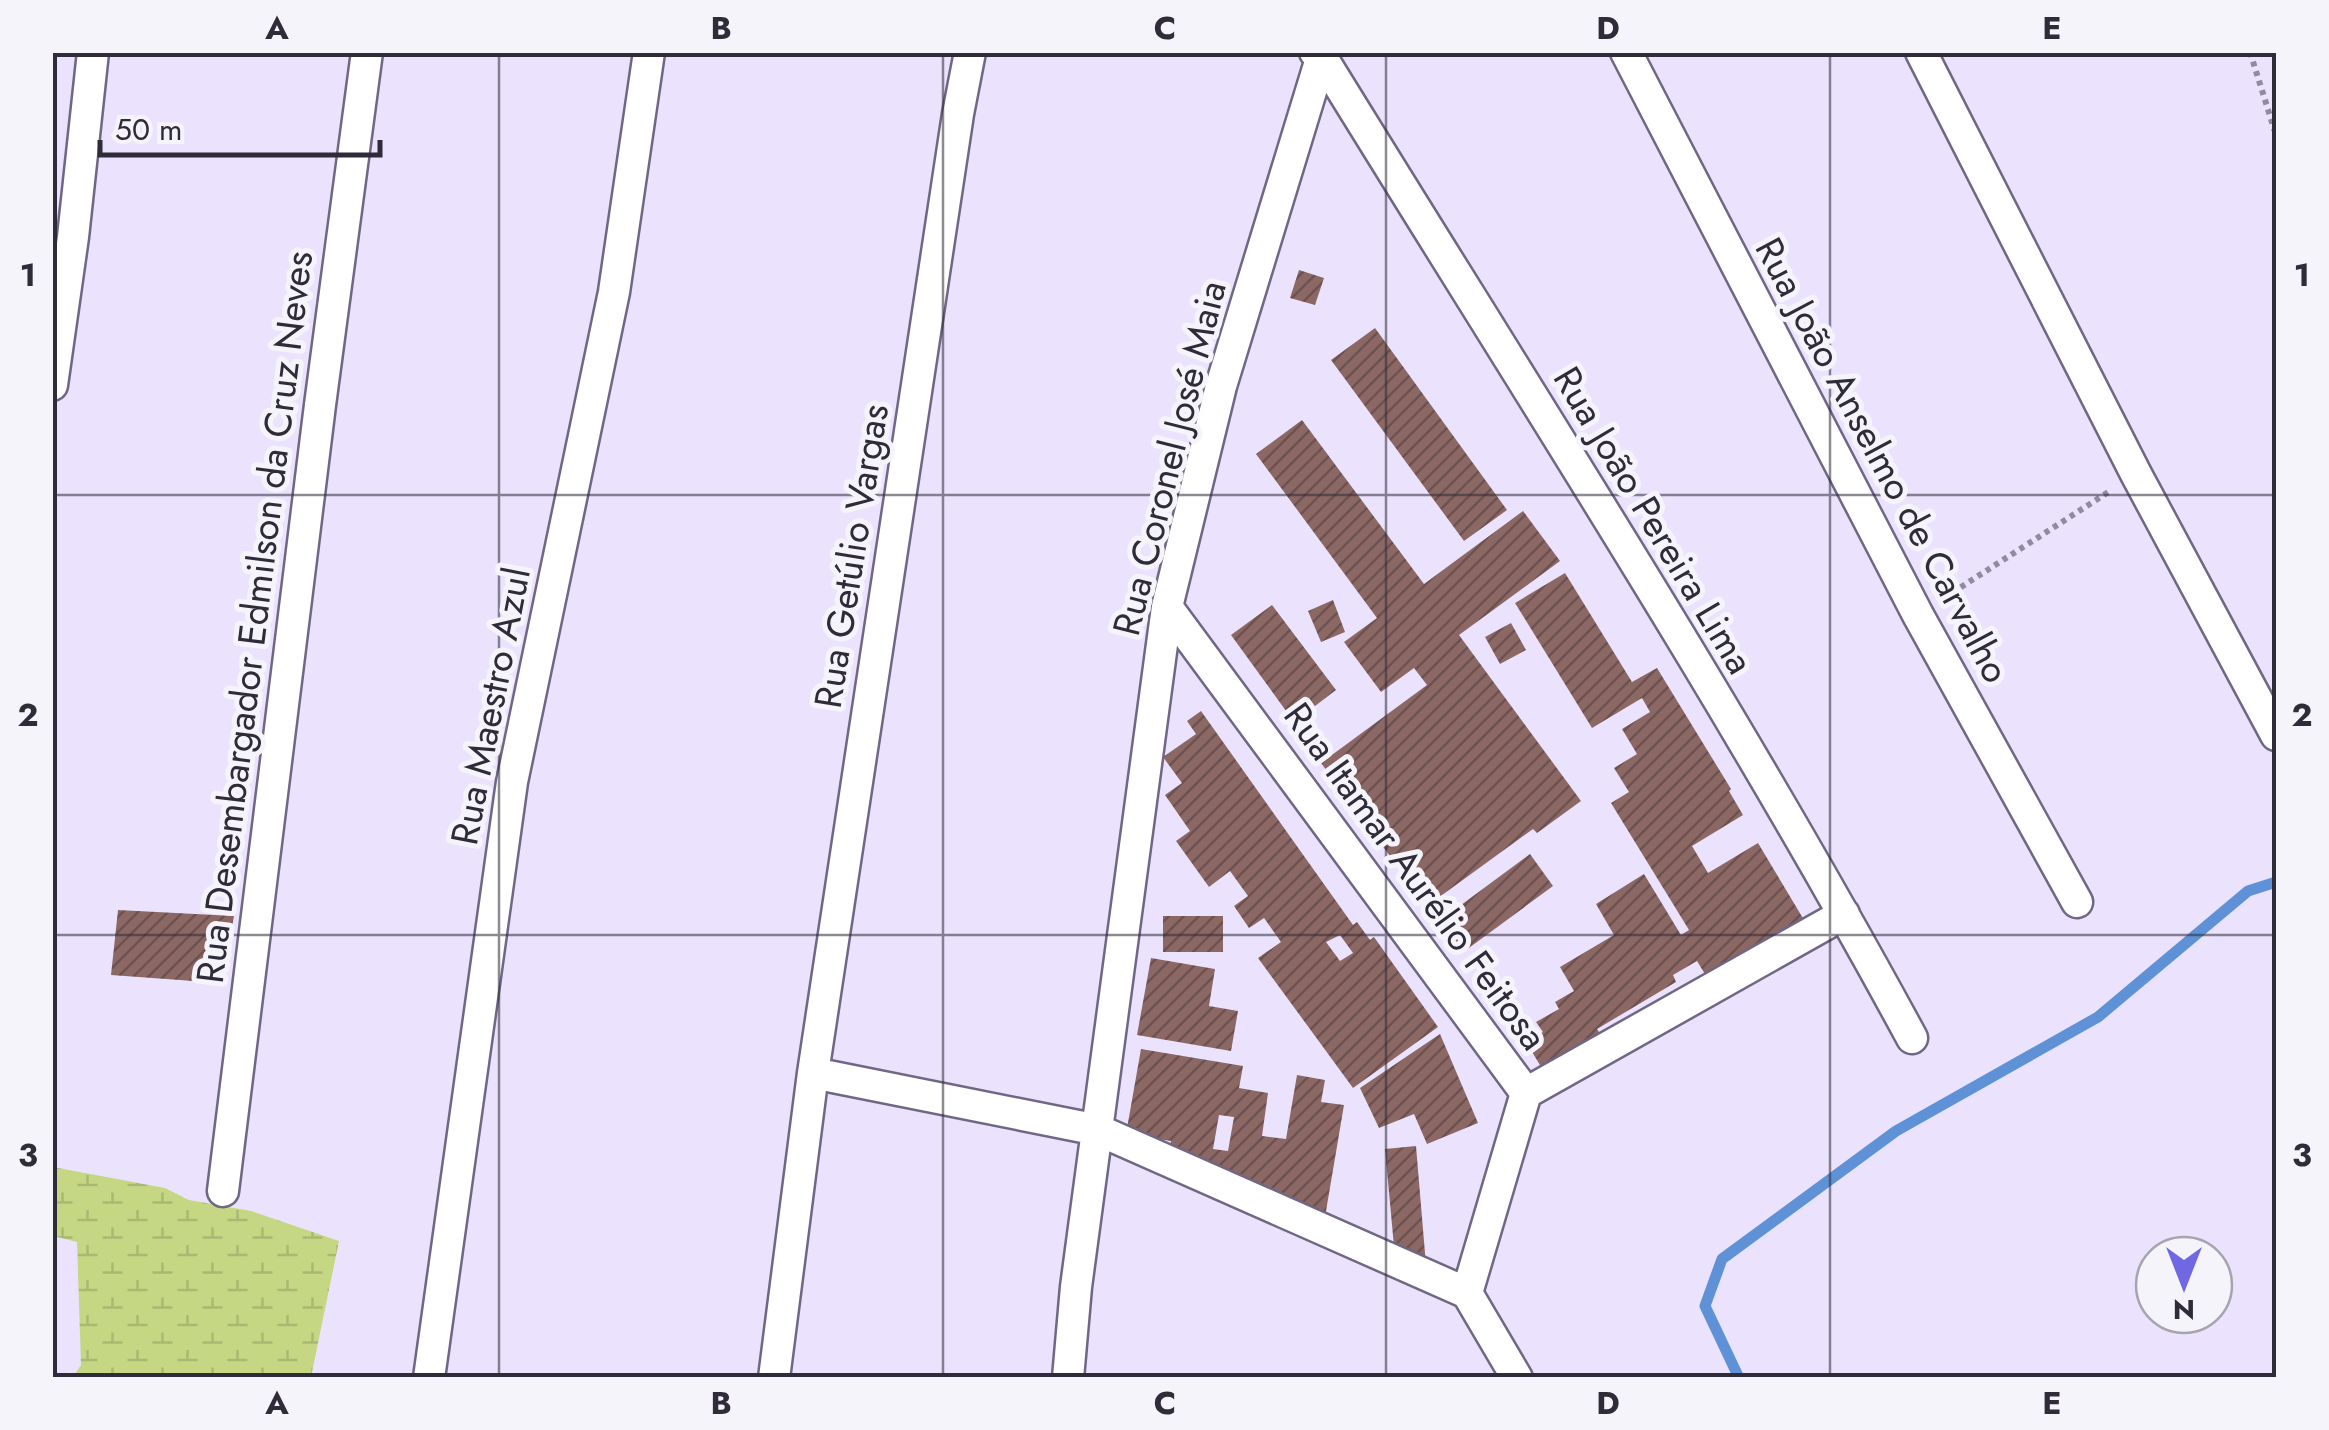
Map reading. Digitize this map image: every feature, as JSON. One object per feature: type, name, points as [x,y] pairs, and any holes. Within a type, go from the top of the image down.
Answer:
[{"type":"street","points":[[52,385],[74,237],[94,52]]},
{"type":"street","name":"Rua Desembargador Edmilson da Cruz Neves","points":[[222,1191],[367,52]]},
{"type":"street","name":"Rua Maestro Azul","points":[[429,1378],[512,782],[614,292],[649,52]]},
{"type":"street","name":"Rua Getúlio Vargas","points":[[774,1378],[813,1073],[970,52]]},
{"type":"street","name":"Rua João Anselmo de Carvalho","points":[[1626,52],[1754,306],[1918,615],[2077,902]]},
{"type":"street","points":[[1921,52],[2136,474],[2276,735]]},
{"type":"street","name":"Rua Coronel José Maia","points":[[1068,1378],[1076,1288],[1167,607],[1221,386],[1320,54]]},
{"type":"street","name":"Rua João Pereira Lima","points":[[1320,54],[1609,519],[1844,914],[1912,1038]]},
{"type":"street","name":"Rua Itamar Aurélio Feitosa","points":[[1167,607],[1526,1092],[1844,914]]},
{"type":"street","points":[[813,1073],[1098,1130],[1468,1293],[1517,1378]]},
{"type":"street","points":[[1468,1293],[1526,1092]]},
{"type":"path","points":[[2250,52],[2276,135]]},
{"type":"path","points":[[1918,615],[2136,474]]},
{"type":"green space","points":[[53,1167],[165,1188],[189,1200],[251,1211],[339,1241],[311,1377],[73,1377],[81,1365],[77,1242],[53,1236]]},
{"type":"building","points":[[1299,270],[1324,278],[1315,305],[1290,298]]},
{"type":"building","points":[[1375,328],[1507,510],[1464,541],[1331,360]]},
{"type":"building","points":[[1302,420],[1424,584],[1523,511],[1560,561],[1459,635],[1581,801],[1537,833],[1533,829],[1427,906],[1321,763],[1427,685],[1414,668],[1381,692],[1344,642],[1377,618],[1256,454]]},
{"type":"building","points":[[1565,573],[1632,682],[1657,668],[1731,789],[1743,815],[1692,846],[1708,873],[1758,843],[1807,925],[1711,984],[1697,961],[1673,975],[1676,982],[1597,1029],[1601,1035],[1543,1070],[1526,1042],[1543,1032],[1536,1022],[1559,1009],[1555,1002],[1574,991],[1560,967],[1614,935],[1596,904],[1644,874],[1681,935],[1689,930],[1611,803],[1629,792],[1614,768],[1637,754],[1622,729],[1650,712],[1642,698],[1592,728],[1515,603]]},
{"type":"building","points":[[1333,600],[1345,632],[1321,642],[1308,611]]},
{"type":"building","points":[[1272,605],[1336,690],[1294,722],[1231,635]]},
{"type":"building","points":[[1511,623],[1526,650],[1500,664],[1485,637]]},
{"type":"building","points":[[1201,711],[1353,925],[1357,922],[1370,940],[1374,937],[1438,1027],[1353,1088],[1258,958],[1281,942],[1264,918],[1249,928],[1234,906],[1248,896],[1230,871],[1209,887],[1176,841],[1190,831],[1165,795],[1182,783],[1163,757],[1196,734],[1187,721]],"holes":[[[1340,935],[1353,953],[1340,961],[1326,942]]]},
{"type":"building","points":[[1530,854],[1553,886],[1462,953],[1438,922]]},
{"type":"building","points":[[118,910],[234,916],[221,983],[111,975]]},
{"type":"building","points":[[1163,916],[1223,916],[1223,952],[1163,952]]},
{"type":"building","points":[[1151,958],[1215,969],[1209,1006],[1238,1011],[1231,1051],[1137,1035]]},
{"type":"building","points":[[1440,1034],[1478,1123],[1427,1144],[1414,1114],[1379,1128],[1360,1088]]},
{"type":"building","points":[[1141,1049],[1243,1066],[1239,1088],[1268,1093],[1262,1136],[1286,1139],[1297,1075],[1325,1080],[1321,1102],[1344,1105],[1325,1217],[1166,1171],[1171,1141],[1126,1134]],"holes":[[[1219,1115],[1234,1117],[1228,1151],[1213,1149]]]},
{"type":"building","points":[[1416,1146],[1426,1265],[1396,1268],[1385,1149]]},
{"type":"waterway","points":[[1739,1378],[1705,1306],[1722,1259],[1896,1131],[2098,1017],[2248,891],[2276,882]]}]
